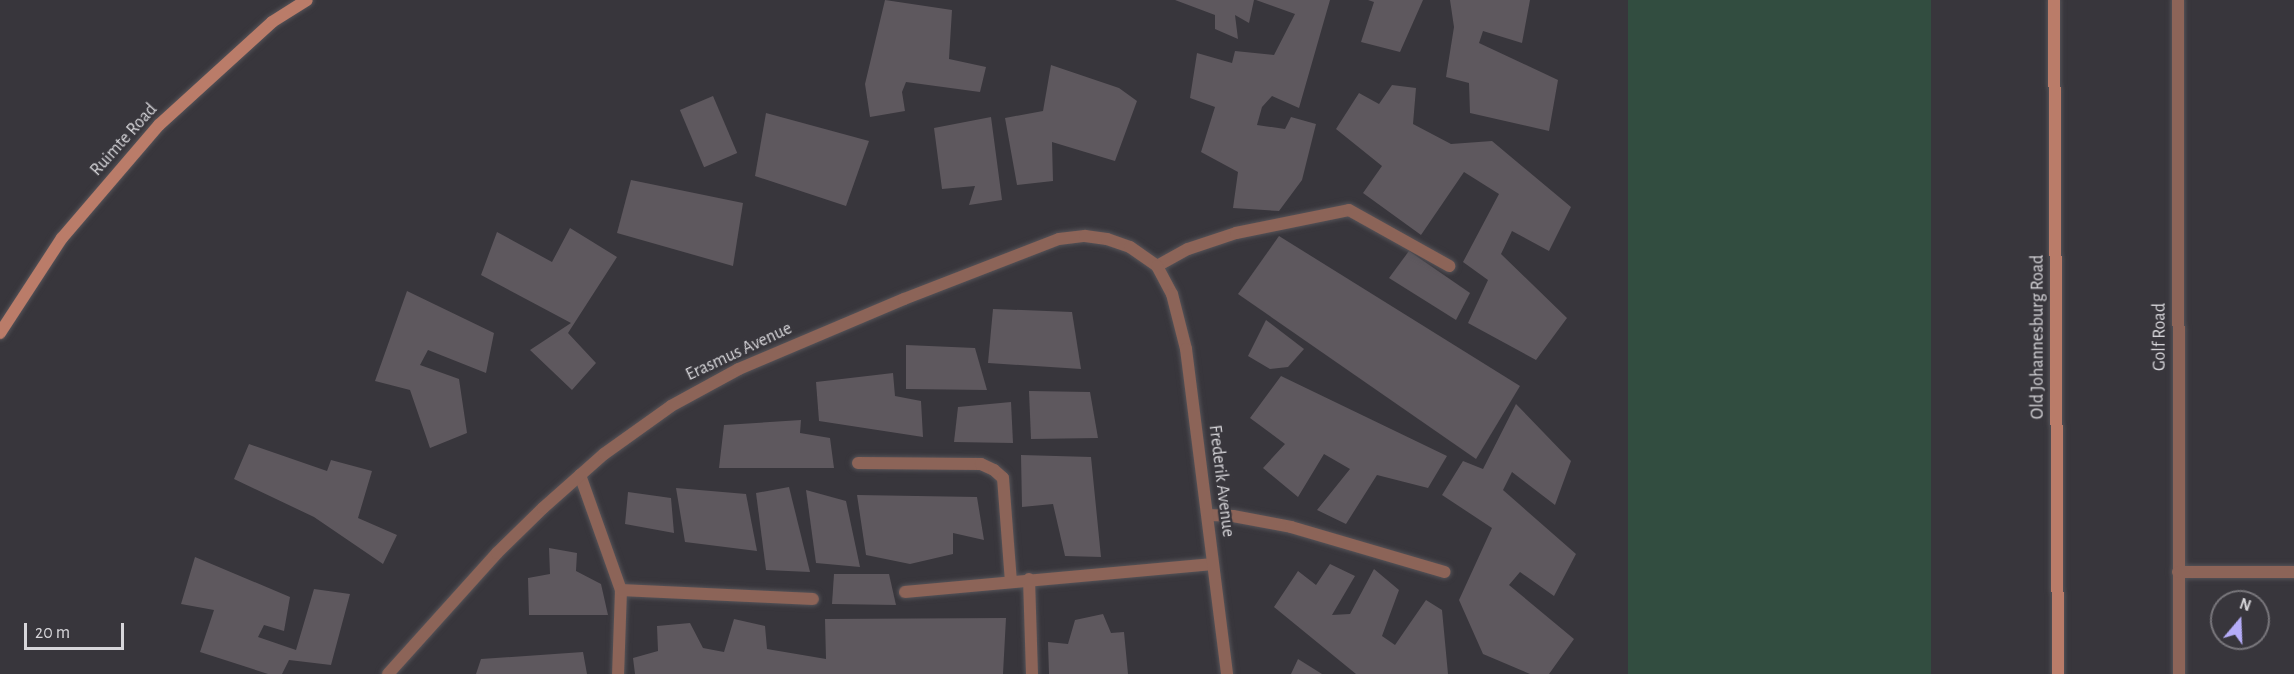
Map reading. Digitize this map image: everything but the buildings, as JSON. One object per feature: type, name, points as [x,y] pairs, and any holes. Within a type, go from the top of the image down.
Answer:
[{"type":"main road","name":"Ruimte Road","points":[[0,333],[62,238],[159,125],[272,22],[307,0]]},
{"type":"main road","name":"Old Johannesburg Road","points":[[2054,0],[2058,674]]},
{"type":"street","name":"Golf Road","points":[[2178,0],[2179,674]]},
{"type":"street","points":[[1157,266],[1188,249],[1236,233],[1349,210],[1449,266]]},
{"type":"street","name":"Erasmus Avenue","points":[[395,671],[498,553],[580,475],[604,454],[670,406],[739,369],[904,299],[1059,239],[1085,236],[1107,239],[1130,247],[1157,266],[1172,294]]},
{"type":"street","name":"Frederik Avenue","points":[[1172,294],[1186,349],[1227,674]]},
{"type":"street","points":[[858,463],[981,464],[994,470],[1003,478],[1011,582]]},
{"type":"street","points":[[580,475],[621,590],[618,674]]},
{"type":"street","points":[[1208,515],[1233,516],[1291,527],[1444,573]]},
{"type":"street","points":[[905,592],[1213,564]]},
{"type":"street","points":[[2178,572],[2294,572]]},
{"type":"street","points":[[1029,579],[1032,674]]},
{"type":"street","points":[[621,590],[813,599]]},
{"type":"green space","points":[[1628,0],[1931,0],[1931,674],[1628,674]]}]
